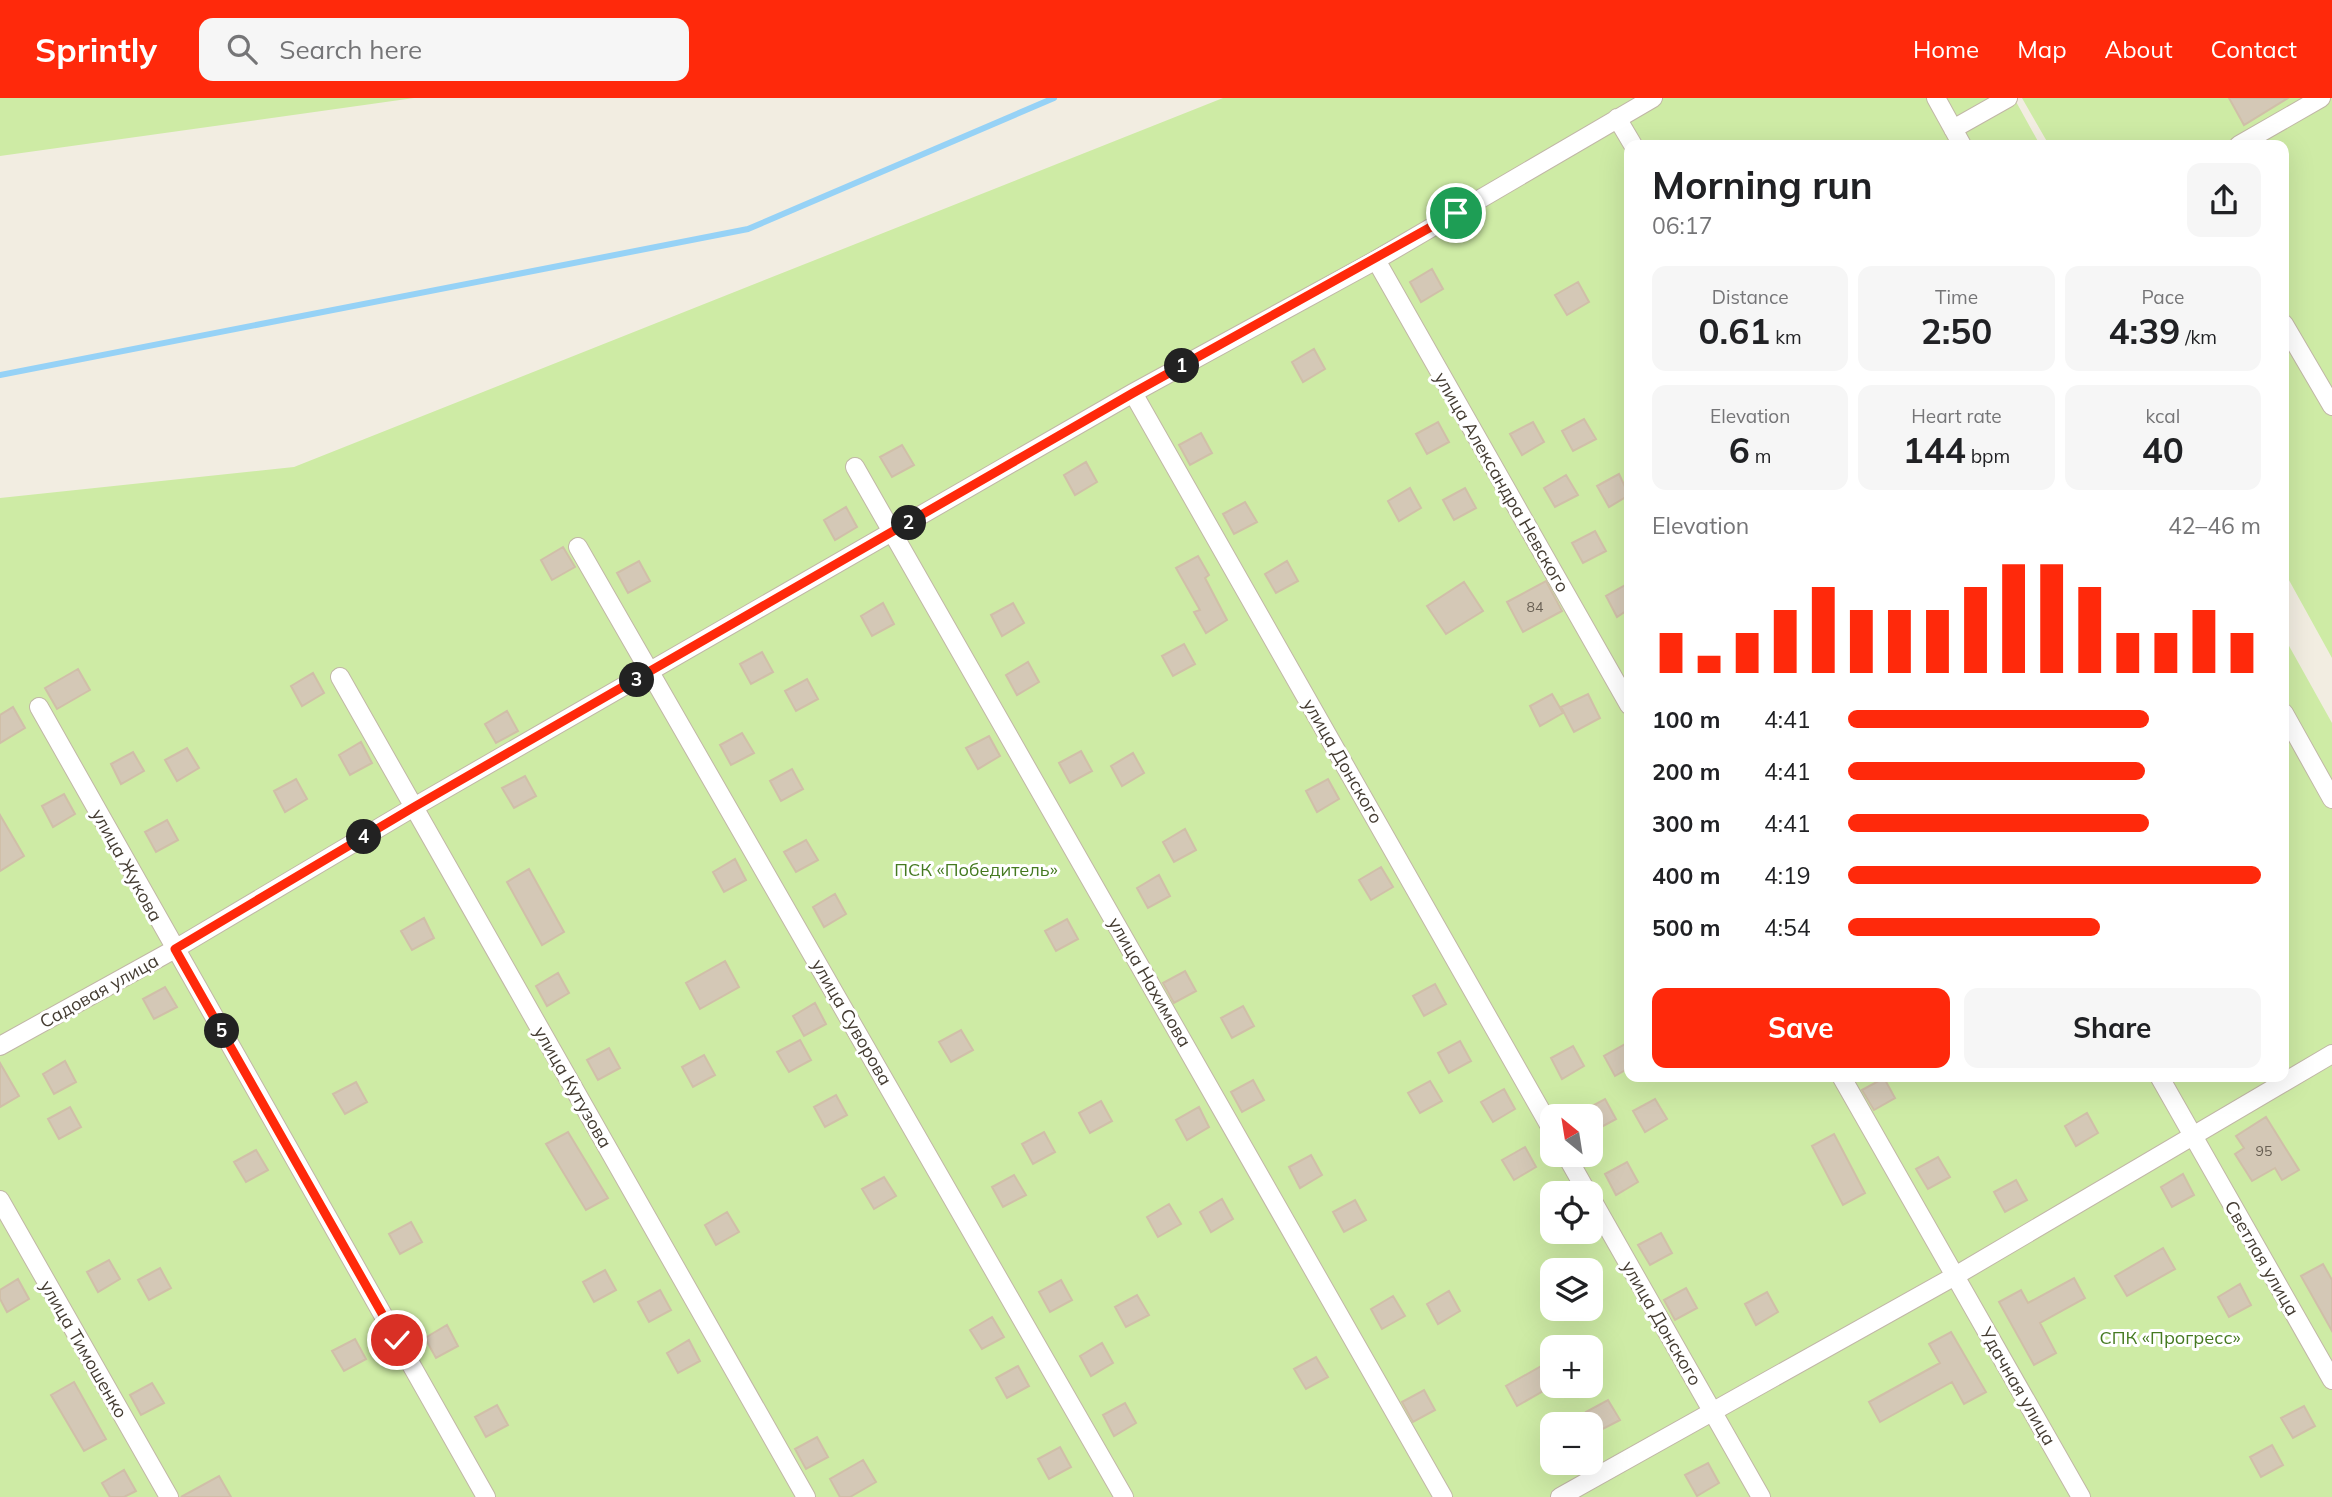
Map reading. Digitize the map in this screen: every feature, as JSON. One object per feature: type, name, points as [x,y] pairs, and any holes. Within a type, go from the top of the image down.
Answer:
[{"type":"street","name":"Садовая улица","points":[[0,1046],[175,949],[414,807],[893,531],[1133,393],[1376,260],[1653,98]]},
{"type":"street","points":[[1936,98],[1959,140]]},
{"type":"street","points":[[1953,129],[2008,98]]},
{"type":"street","points":[[2248,140],[2321,98]]},
{"type":"street","points":[[1617,118],[1630,140]]},
{"type":"street","name":"улица Александра Невского","points":[[1376,260],[1624,696]]},
{"type":"street","points":[[2289,333],[2332,406]]},
{"type":"street","name":"улица Донского","points":[[1133,393],[1540,1109]]},
{"type":"street","name":"улица Нахимова","points":[[855,467],[1443,1497]]},
{"type":"street","name":"улица Суворова","points":[[578,547],[1124,1497]]},
{"type":"street","name":"улица Кутузова","points":[[340,677],[806,1497]]},
{"type":"street","name":"улица Жукова","points":[[39,707],[486,1497]]},
{"type":"street","points":[[2289,722],[2332,799]]},
{"type":"street","points":[[2289,1079],[2332,1054]]},
{"type":"street","points":[[1844,1082],[1955,1276]]},
{"type":"street","name":"Светлая улица","points":[[2162,1082],[2332,1380]]},
{"type":"street","points":[[1560,1497],[1955,1276],[2284,1082]]},
{"type":"street","name":"улица Тимошенко","points":[[0,1200],[169,1497]]},
{"type":"street","name":"улица Донского","points":[[1603,1219],[1761,1497]]},
{"type":"street","name":"Удачная улица","points":[[1955,1276],[2081,1497]]},
{"type":"green space","points":[[0,98],[414,98],[0,156]]},
{"type":"green space","name":"ПСК «Победитель»","points":[[1223,98],[2014,98],[2037,140],[1624,140],[1624,1082],[2289,1082],[2289,646],[2332,723],[2332,1497],[0,1497],[0,498],[294,467]]},
{"type":"green space","points":[[2022,98],[2332,98],[2332,658],[2289,580],[2289,140],[2046,140]]},
{"type":"building","points":[[2229,98],[2288,98],[2244,125]]},
{"type":"building","points":[[1432,269],[1443,289],[1421,302],[1410,282]]},
{"type":"building","points":[[1578,282],[1589,302],[1567,315],[1555,295]]},
{"type":"building","points":[[1314,349],[1325,369],[1303,382],[1292,362]]},
{"type":"building","points":[[1584,419],[1596,439],[1573,451],[1562,431]]},
{"type":"building","points":[[1438,422],[1449,442],[1427,454],[1416,434]]},
{"type":"building","points":[[1533,422],[1544,442],[1522,455],[1510,434]]},
{"type":"building","points":[[1201,433],[1212,453],[1190,465],[1179,445]]},
{"type":"building","points":[[902,445],[914,465],[892,477],[880,457]]},
{"type":"building","points":[[1086,462],[1097,482],[1075,495],[1064,475]]},
{"type":"building","points":[[1619,474],[1624,484],[1624,498],[1609,507],[1597,486]]},
{"type":"building","points":[[1566,475],[1578,495],[1555,507],[1544,488]]},
{"type":"building","points":[[1410,488],[1421,508],[1399,521],[1388,501]]},
{"type":"building","points":[[1465,488],[1476,508],[1454,520],[1443,500]]},
{"type":"building","points":[[1245,502],[1257,522],[1234,534],[1223,514]]},
{"type":"building","points":[[846,507],[857,527],[835,540],[824,520]]},
{"type":"building","points":[[1595,531],[1606,551],[1583,563],[1572,543]]},
{"type":"building","points":[[563,547],[575,567],[552,580],[541,560]]},
{"type":"building","points":[[1198,556],[1209,575],[1205,578],[1227,620],[1206,633],[1194,612],[1200,610],[1176,568]]},
{"type":"building","points":[[639,561],[650,581],[628,593],[617,573]]},
{"type":"building","points":[[1287,561],[1298,581],[1276,593],[1265,574]]},
{"type":"building","points":[[1546,581],[1562,611],[1523,632],[1507,602]]},
{"type":"building","points":[[1464,582],[1483,611],[1446,634],[1427,606]]},
{"type":"building","points":[[1624,586],[1624,612],[1617,617],[1606,596]]},
{"type":"building","points":[[883,603],[894,624],[872,636],[861,616]]},
{"type":"building","points":[[1013,603],[1024,623],[1002,636],[991,615]]},
{"type":"building","points":[[1184,644],[1195,664],[1173,676],[1162,656]]},
{"type":"building","points":[[762,652],[773,672],[751,684],[740,664]]},
{"type":"building","points":[[1028,662],[1039,682],[1017,695],[1006,675]]},
{"type":"building","points":[[78,669],[90,690],[57,709],[45,688]]},
{"type":"building","points":[[313,673],[324,693],[302,706],[291,686]]},
{"type":"building","points":[[807,679],[818,699],[796,711],[785,691]]},
{"type":"building","points":[[1552,694],[1563,713],[1540,726],[1530,706]]},
{"type":"building","points":[[1588,694],[1600,718],[1574,732],[1561,707]]},
{"type":"building","points":[[13,707],[25,728],[0,743],[0,715]]},
{"type":"building","points":[[507,711],[518,731],[496,743],[485,724]]},
{"type":"building","points":[[742,733],[754,753],[731,765],[720,745]]},
{"type":"building","points":[[989,736],[1000,756],[978,769],[966,748]]},
{"type":"building","points":[[361,742],[372,763],[350,775],[339,755]]},
{"type":"building","points":[[187,748],[199,768],[177,781],[165,760]]},
{"type":"building","points":[[1081,751],[1092,771],[1070,783],[1059,763]]},
{"type":"building","points":[[133,752],[144,771],[121,784],[111,764]]},
{"type":"building","points":[[1133,753],[1144,773],[1122,786],[1111,766]]},
{"type":"building","points":[[792,769],[803,789],[781,801],[770,781]]},
{"type":"building","points":[[525,776],[536,796],[514,808],[502,788]]},
{"type":"building","points":[[296,779],[307,799],[285,812],[274,791]]},
{"type":"building","points":[[1328,779],[1339,799],[1317,812],[1306,791]]},
{"type":"building","points":[[64,794],[75,814],[53,827],[42,806]]},
{"type":"building","points":[[0,815],[24,856],[0,871]]},
{"type":"building","points":[[167,820],[178,840],[156,852],[145,832]]},
{"type":"building","points":[[1185,829],[1196,850],[1174,862],[1163,842]]},
{"type":"building","points":[[806,840],[818,860],[796,872],[784,852]]},
{"type":"building","points":[[735,859],[746,880],[724,892],[713,872]]},
{"type":"building","points":[[1381,867],[1393,887],[1371,900],[1359,880]]},
{"type":"building","points":[[529,869],[564,932],[542,945],[507,882]]},
{"type":"building","points":[[1159,875],[1170,896],[1148,908],[1137,888]]},
{"type":"building","points":[[835,894],[846,914],[824,927],[813,907]]},
{"type":"building","points":[[424,918],[434,938],[412,950],[401,931]]},
{"type":"building","points":[[1067,919],[1078,939],[1056,951],[1045,931]]},
{"type":"building","points":[[725,961],[739,987],[700,1009],[686,983]]},
{"type":"building","points":[[1185,971],[1196,991],[1174,1003],[1163,983]]},
{"type":"building","points":[[558,973],[569,993],[547,1006],[536,986]]},
{"type":"building","points":[[1435,984],[1446,1004],[1424,1016],[1413,996]]},
{"type":"building","points":[[165,987],[177,1007],[154,1019],[143,999]]},
{"type":"building","points":[[815,1003],[826,1024],[804,1036],[793,1016]]},
{"type":"building","points":[[1243,1006],[1254,1026],[1232,1038],[1221,1018]]},
{"type":"building","points":[[961,1030],[973,1050],[951,1062],[939,1042]]},
{"type":"building","points":[[800,1040],[811,1060],[789,1072],[777,1052]]},
{"type":"building","points":[[1460,1041],[1471,1061],[1449,1073],[1438,1053]]},
{"type":"building","points":[[1624,1045],[1624,1071],[1615,1076],[1604,1056]]},
{"type":"building","points":[[1573,1046],[1584,1066],[1562,1079],[1551,1058]]},
{"type":"building","points":[[609,1048],[620,1068],[598,1080],[587,1060]]},
{"type":"building","points":[[704,1055],[715,1075],[693,1087],[682,1067]]},
{"type":"building","points":[[65,1061],[76,1082],[54,1094],[43,1074]]},
{"type":"building","points":[[0,1063],[19,1096],[0,1107]]},
{"type":"building","points":[[1253,1080],[1264,1100],[1242,1112],[1231,1092]]},
{"type":"building","points":[[1430,1081],[1442,1101],[1420,1113],[1408,1093]]},
{"type":"building","points":[[356,1082],[367,1102],[345,1114],[333,1094]]},
{"type":"building","points":[[1877,1082],[1886,1082],[1895,1098],[1874,1110],[1862,1090]]},
{"type":"building","points":[[1504,1089],[1515,1109],[1493,1122],[1481,1102]]},
{"type":"building","points":[[836,1095],[847,1115],[825,1127],[814,1107]]},
{"type":"building","points":[[1605,1099],[1616,1119],[1603,1126],[1603,1104],[1596,1104]]},
{"type":"building","points":[[1655,1099],[1667,1119],[1645,1132],[1633,1111]]},
{"type":"building","points":[[1101,1101],[1112,1121],[1090,1133],[1079,1113]]},
{"type":"building","points":[[70,1107],[81,1127],[59,1139],[48,1119]]},
{"type":"building","points":[[1199,1107],[1209,1127],[1187,1140],[1176,1120]]},
{"type":"building","points":[[2087,1113],[2098,1133],[2076,1146],[2065,1126]]},
{"type":"building","points":[[2266,1117],[2299,1170],[2282,1180],[2275,1168],[2252,1181],[2235,1154],[2244,1148],[2236,1136]]},
{"type":"building","points":[[568,1132],[608,1198],[586,1210],[546,1144]]},
{"type":"building","points":[[1044,1132],[1055,1152],[1033,1164],[1022,1144]]},
{"type":"building","points":[[1834,1134],[1865,1193],[1843,1205],[1812,1146]]},
{"type":"building","points":[[1525,1147],[1536,1167],[1514,1180],[1502,1160]]},
{"type":"building","points":[[256,1150],[268,1170],[246,1182],[234,1162]]},
{"type":"building","points":[[1311,1155],[1322,1175],[1300,1188],[1289,1167]]},
{"type":"building","points":[[1938,1157],[1950,1177],[1928,1189],[1916,1169]]},
{"type":"building","points":[[1627,1162],[1638,1182],[1616,1195],[1605,1174]]},
{"type":"building","points":[[2183,1174],[2194,1195],[2172,1207],[2161,1187]]},
{"type":"building","points":[[1014,1175],[1026,1195],[1003,1207],[992,1187]]},
{"type":"building","points":[[884,1177],[896,1196],[874,1209],[862,1189]]},
{"type":"building","points":[[2016,1180],[2027,1200],[2005,1212],[1994,1192]]},
{"type":"building","points":[[1222,1199],[1233,1219],[1211,1232],[1200,1212]]},
{"type":"building","points":[[1355,1200],[1366,1220],[1344,1232],[1333,1212]]},
{"type":"building","points":[[1169,1204],[1181,1224],[1158,1237],[1147,1217]]},
{"type":"building","points":[[727,1212],[739,1232],[716,1245],[705,1225]]},
{"type":"building","points":[[411,1222],[422,1242],[400,1254],[389,1234]]},
{"type":"building","points":[[1661,1233],[1672,1253],[1650,1265],[1638,1245]]},
{"type":"building","points":[[2163,1248],[2175,1269],[2127,1296],[2115,1276]]},
{"type":"building","points":[[109,1260],[120,1279],[98,1292],[87,1272]]},
{"type":"building","points":[[2323,1264],[2332,1280],[2332,1331],[2301,1276]]},
{"type":"building","points":[[160,1268],[171,1288],[149,1300],[138,1280]]},
{"type":"building","points":[[605,1270],[616,1290],[594,1302],[583,1282]]},
{"type":"building","points":[[2074,1278],[2085,1298],[2040,1323],[2056,1353],[2034,1365],[1999,1302],[2021,1290],[2028,1303]]},
{"type":"building","points":[[18,1279],[29,1299],[7,1312],[0,1299],[0,1290]]},
{"type":"building","points":[[1061,1280],[1072,1300],[1050,1312],[1039,1292]]},
{"type":"building","points":[[2240,1284],[2251,1305],[2229,1317],[2218,1297]]},
{"type":"building","points":[[1686,1288],[1697,1308],[1675,1320],[1664,1300]]},
{"type":"building","points":[[660,1290],[671,1310],[649,1322],[638,1302]]},
{"type":"building","points":[[1449,1291],[1460,1311],[1438,1324],[1427,1304]]},
{"type":"building","points":[[1767,1292],[1778,1312],[1756,1325],[1745,1304]]},
{"type":"building","points":[[1137,1295],[1149,1315],[1126,1327],[1115,1307]]},
{"type":"building","points":[[1393,1296],[1405,1316],[1382,1329],[1371,1309]]},
{"type":"building","points":[[992,1317],[1004,1337],[982,1349],[970,1330]]},
{"type":"building","points":[[447,1325],[458,1346],[436,1358],[425,1338]]},
{"type":"building","points":[[1951,1332],[1986,1392],[1964,1404],[1952,1382],[1880,1422],[1869,1402],[1940,1363],[1929,1344]]},
{"type":"building","points":[[355,1339],[366,1359],[344,1371],[332,1351]]},
{"type":"building","points":[[689,1340],[700,1361],[678,1373],[667,1353]]},
{"type":"building","points":[[1102,1343],[1113,1363],[1091,1376],[1080,1356]]},
{"type":"building","points":[[1316,1357],[1328,1377],[1306,1389],[1294,1369]]},
{"type":"building","points":[[1018,1366],[1029,1386],[1007,1398],[996,1378]]},
{"type":"building","points":[[1540,1367],[1540,1393],[1517,1406],[1506,1386]]},
{"type":"building","points":[[74,1382],[106,1439],[84,1451],[51,1395]]},
{"type":"building","points":[[152,1383],[164,1403],[141,1415],[130,1395]]},
{"type":"building","points":[[1424,1390],[1435,1410],[1413,1422],[1402,1402]]},
{"type":"building","points":[[1608,1400],[1620,1420],[1603,1429],[1603,1412],[1586,1412]]},
{"type":"building","points":[[1125,1403],[1136,1423],[1114,1436],[1103,1415]]},
{"type":"building","points":[[497,1405],[508,1425],[486,1437],[475,1417]]},
{"type":"building","points":[[2304,1406],[2315,1426],[2293,1438],[2281,1418]]},
{"type":"building","points":[[817,1437],[828,1457],[806,1469],[795,1449]]},
{"type":"building","points":[[2272,1445],[2283,1465],[2261,1477],[2250,1457]]},
{"type":"building","points":[[1060,1447],[1071,1467],[1049,1479],[1038,1459]]},
{"type":"building","points":[[863,1460],[876,1482],[850,1497],[840,1497],[830,1479]]},
{"type":"building","points":[[1708,1463],[1719,1483],[1697,1496],[1685,1475]]},
{"type":"building","points":[[124,1470],[136,1491],[124,1497],[110,1497],[102,1483]]},
{"type":"building","points":[[219,1476],[231,1497],[181,1497]]},
{"type":"waterway","points":[[0,375],[748,229],[1054,98]]},
{"type":"route","points":[[397,1340],[175,949],[414,807],[1133,393],[1376,260],[1456,213]]},
{"type":"park label","name":"СПК «Прогресс»","points":[[2170,1337]]}]
